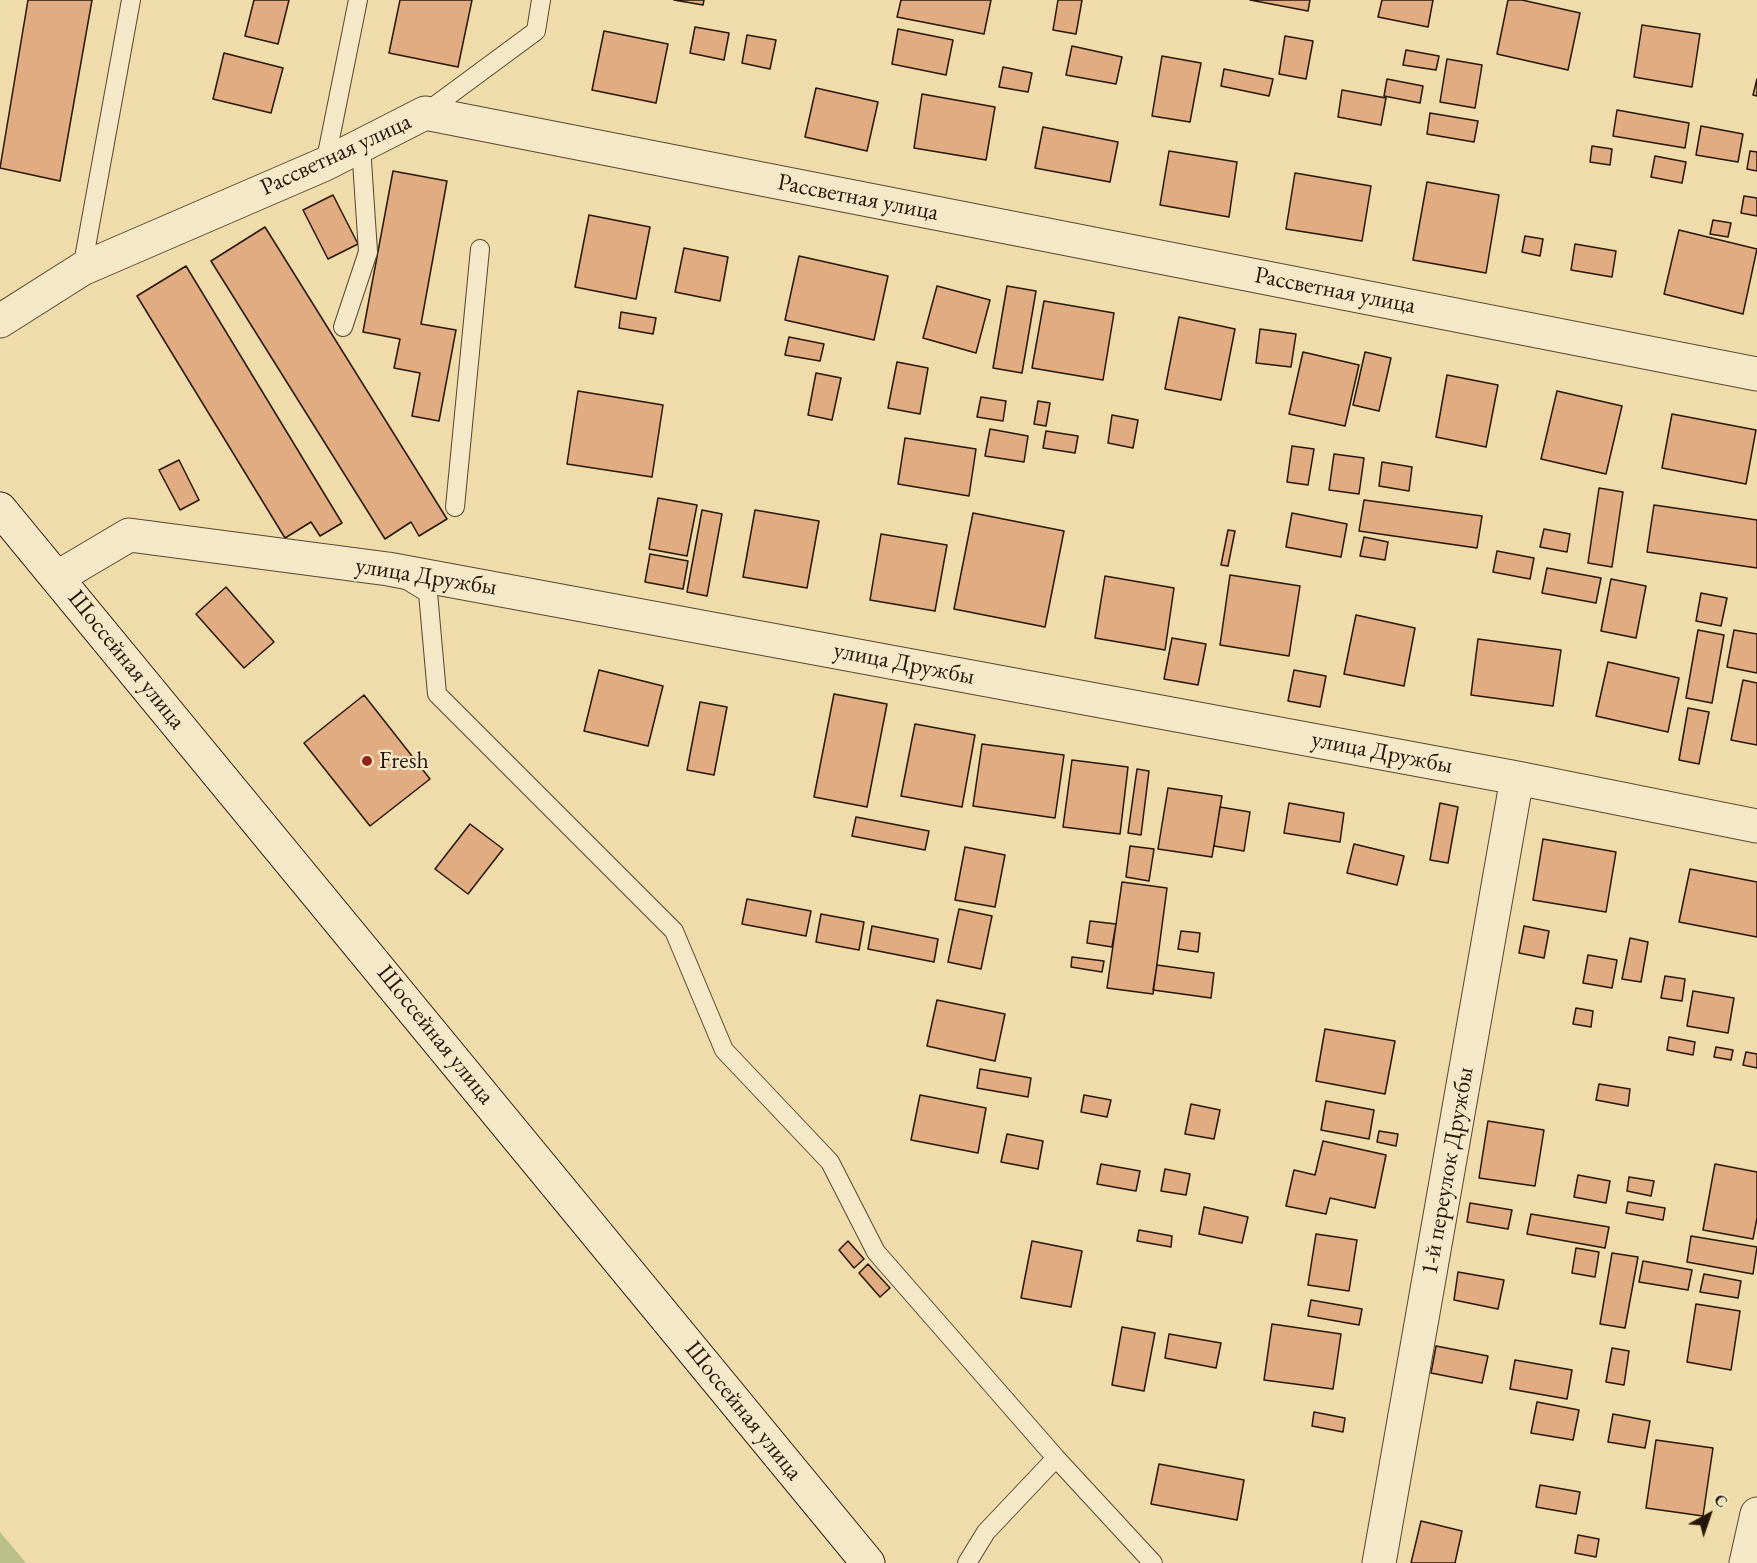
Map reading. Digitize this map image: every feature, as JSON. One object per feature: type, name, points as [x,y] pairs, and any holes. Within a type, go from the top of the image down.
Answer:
[{"type":"street","name":"Рассветная улица","points":[[0,321],[82,269],[326,164],[425,113],[1757,374]]},
{"type":"street","name":"Шоссейная улица","points":[[0,508],[868,1563]]},
{"type":"street","name":"улица Дружбы","points":[[58,577],[129,535],[388,569],[1518,778],[1757,826]]},
{"type":"street","name":"1-й переулок Дружбы","points":[[1379,1563],[1518,778]]},
{"type":"street","points":[[1746,1563],[1757,1514]]},
{"type":"lane","points":[[82,269],[131,0]]},
{"type":"lane","points":[[326,164],[358,0]]},
{"type":"lane","points":[[425,113],[536,31],[542,0]]},
{"type":"lane","points":[[343,327],[368,252],[361,146]]},
{"type":"lane","points":[[455,507],[480,249]]},
{"type":"lane","points":[[388,569],[428,593],[437,694],[674,931],[724,1050],[830,1162],[876,1252],[1056,1458],[1153,1563]]},
{"type":"lane","points":[[967,1563],[986,1532],[1056,1458]]},
{"type":"green space","points":[[0,1532],[26,1563],[0,1563]]},
{"type":"building","points":[[28,0],[92,0],[60,181],[0,168]]},
{"type":"building","points":[[254,0],[289,0],[278,44],[245,36]]},
{"type":"building","points":[[400,0],[472,0],[458,67],[389,53]]},
{"type":"building","points":[[674,0],[704,0],[703,5]]},
{"type":"building","points":[[901,0],[991,0],[984,34],[897,17]]},
{"type":"building","points":[[1058,0],[1082,0],[1076,34],[1053,30]]},
{"type":"building","points":[[1250,0],[1310,0],[1308,11]]},
{"type":"building","points":[[1382,0],[1433,0],[1428,27],[1378,17]]},
{"type":"building","points":[[1508,0],[1522,0],[1580,13],[1568,70],[1497,54]]},
{"type":"building","points":[[1642,25],[1700,34],[1692,87],[1634,77]]},
{"type":"building","points":[[695,27],[729,33],[724,60],[690,53]]},
{"type":"building","points":[[898,29],[953,40],[946,75],[892,64]]},
{"type":"building","points":[[604,31],[668,44],[656,103],[592,90]]},
{"type":"building","points":[[747,35],[776,40],[770,69],[742,63]]},
{"type":"building","points":[[1285,36],[1313,41],[1306,79],[1279,74]]},
{"type":"building","points":[[1072,46],[1122,57],[1116,84],[1066,75]]},
{"type":"building","points":[[1406,50],[1439,56],[1436,70],[1403,65]]},
{"type":"building","points":[[224,53],[283,68],[271,113],[213,99]]},
{"type":"building","points":[[1162,56],[1201,63],[1190,122],[1152,116]]},
{"type":"building","points":[[1447,59],[1482,65],[1475,108],[1440,102]]},
{"type":"building","points":[[1003,67],[1032,73],[1028,92],[999,87]]},
{"type":"building","points":[[1224,69],[1273,79],[1269,96],[1221,86]]},
{"type":"building","points":[[1387,79],[1423,86],[1420,103],[1384,96]]},
{"type":"building","points":[[1757,79],[1757,96],[1753,95]]},
{"type":"building","points":[[816,88],[878,102],[867,151],[805,137]]},
{"type":"building","points":[[1342,90],[1386,98],[1381,125],[1338,117]]},
{"type":"building","points":[[922,94],[995,107],[986,160],[914,148]]},
{"type":"building","points":[[1617,110],[1689,123],[1685,148],[1613,136]]},
{"type":"building","points":[[1430,113],[1478,121],[1474,142],[1427,134]]},
{"type":"building","points":[[1701,126],[1743,134],[1738,162],[1696,155]]},
{"type":"building","points":[[1043,127],[1118,142],[1110,182],[1035,168]]},
{"type":"building","points":[[1592,146],[1612,149],[1610,165],[1590,162]]},
{"type":"building","points":[[1169,151],[1237,162],[1229,217],[1160,205]]},
{"type":"building","points":[[1750,151],[1757,152],[1757,171],[1747,169]]},
{"type":"building","points":[[1655,156],[1686,162],[1682,183],[1651,177]]},
{"type":"building","points":[[393,171],[447,181],[421,324],[456,330],[439,421],[412,416],[420,373],[394,368],[400,339],[363,332]]},
{"type":"building","points":[[1295,173],[1371,186],[1362,241],[1286,229]]},
{"type":"building","points":[[1427,182],[1499,195],[1486,273],[1413,260]]},
{"type":"building","points":[[333,195],[358,244],[328,259],[303,210]]},
{"type":"building","points":[[1744,196],[1757,198],[1757,216],[1741,213]]},
{"type":"building","points":[[589,215],[650,227],[636,299],[575,287]]},
{"type":"building","points":[[1713,220],[1731,223],[1728,237],[1710,234]]},
{"type":"building","points":[[265,227],[447,519],[419,536],[411,522],[385,539],[211,261]]},
{"type":"building","points":[[1679,230],[1757,249],[1743,314],[1664,294]]},
{"type":"building","points":[[1525,236],[1543,239],[1540,256],[1522,252]]},
{"type":"building","points":[[1575,244],[1616,251],[1612,277],[1571,270]]},
{"type":"building","points":[[684,248],[728,257],[720,301],[675,292]]},
{"type":"building","points":[[799,256],[888,276],[874,340],[785,320]]},
{"type":"building","points":[[186,266],[342,523],[320,536],[311,522],[285,538],[137,296]]},
{"type":"building","points":[[937,286],[990,300],[976,353],[923,338]]},
{"type":"building","points":[[1007,286],[1036,291],[1022,373],[993,368]]},
{"type":"building","points":[[1044,301],[1114,313],[1103,380],[1032,368]]},
{"type":"building","points":[[621,312],[656,318],[653,334],[619,328]]},
{"type":"building","points":[[1179,317],[1235,329],[1221,400],[1165,389]]},
{"type":"building","points":[[1260,329],[1296,334],[1291,367],[1256,363]]},
{"type":"building","points":[[789,337],[824,344],[820,361],[785,355]]},
{"type":"building","points":[[1303,352],[1359,365],[1345,426],[1289,414]]},
{"type":"building","points":[[1365,352],[1391,358],[1379,411],[1353,405]]},
{"type":"building","points":[[897,362],[928,368],[920,414],[888,408]]},
{"type":"building","points":[[816,373],[841,378],[832,420],[808,415]]},
{"type":"building","points":[[1447,375],[1498,385],[1486,447],[1436,437]]},
{"type":"building","points":[[578,391],[663,405],[652,477],[567,464]]},
{"type":"building","points":[[1557,391],[1622,406],[1606,474],[1541,459]]},
{"type":"building","points":[[981,397],[1006,401],[1003,421],[977,417]]},
{"type":"building","points":[[1038,401],[1050,403],[1046,426],[1034,424]]},
{"type":"building","points":[[1672,414],[1756,430],[1746,484],[1662,468]]},
{"type":"building","points":[[1112,415],[1138,420],[1133,448],[1108,443]]},
{"type":"building","points":[[990,429],[1028,436],[1024,462],[985,456]]},
{"type":"building","points":[[1046,431],[1078,436],[1075,453],[1043,448]]},
{"type":"building","points":[[905,438],[976,449],[969,496],[898,484]]},
{"type":"building","points":[[1292,446],[1314,449],[1308,485],[1287,482]]},
{"type":"building","points":[[1334,454],[1364,458],[1359,494],[1329,490]]},
{"type":"building","points":[[179,460],[199,500],[180,510],[159,470]]},
{"type":"building","points":[[1382,462],[1412,467],[1409,491],[1379,486]]},
{"type":"building","points":[[1599,488],[1623,492],[1612,567],[1588,563]]},
{"type":"building","points":[[658,498],[697,505],[687,556],[649,549]]},
{"type":"building","points":[[1364,500],[1482,516],[1477,548],[1359,531]]},
{"type":"building","points":[[1654,505],[1757,520],[1757,568],[1647,552]]},
{"type":"building","points":[[702,510],[722,514],[707,596],[687,592]]},
{"type":"building","points":[[755,510],[819,521],[807,588],[743,577]]},
{"type":"building","points":[[973,513],[1064,531],[1045,627],[954,609]]},
{"type":"building","points":[[1292,513],[1347,524],[1341,557],[1286,547]]},
{"type":"building","points":[[1544,529],[1570,534],[1567,552],[1540,547]]},
{"type":"building","points":[[1228,530],[1235,531],[1228,566],[1221,565]]},
{"type":"building","points":[[881,534],[947,545],[935,611],[870,600]]},
{"type":"building","points":[[1364,537],[1388,542],[1385,560],[1360,556]]},
{"type":"building","points":[[1497,551],[1534,558],[1530,579],[1493,572]]},
{"type":"building","points":[[650,554],[688,561],[683,589],[645,582]]},
{"type":"building","points":[[1547,568],[1601,578],[1596,603],[1542,593]]},
{"type":"building","points":[[1230,575],[1300,586],[1289,656],[1220,645]]},
{"type":"building","points":[[1105,576],[1174,588],[1165,650],[1095,638]]},
{"type":"building","points":[[1611,579],[1646,586],[1636,638],[1601,631]]},
{"type":"building","points":[[226,587],[274,642],[244,668],[196,614]]},
{"type":"building","points":[[1701,593],[1727,598],[1721,626],[1696,621]]},
{"type":"building","points":[[1356,615],[1415,628],[1404,686],[1344,674]]},
{"type":"building","points":[[1698,630],[1724,635],[1712,703],[1686,698]]},
{"type":"building","points":[[1734,630],[1757,634],[1757,673],[1727,667]]},
{"type":"building","points":[[1172,638],[1206,644],[1198,685],[1164,679]]},
{"type":"building","points":[[1478,639],[1561,650],[1553,706],[1471,695]]},
{"type":"building","points":[[1608,662],[1679,678],[1668,732],[1596,716]]},
{"type":"building","points":[[599,670],[663,686],[648,746],[584,731]]},
{"type":"building","points":[[1294,670],[1326,676],[1320,707],[1288,701]]},
{"type":"building","points":[[1743,680],[1757,683],[1757,745],[1731,740]]},
{"type":"building","points":[[834,694],[887,704],[867,807],[814,797]]},
{"type":"building","name":"Fresh","points":[[364,695],[430,779],[370,826],[304,743]]},
{"type":"building","points":[[700,702],[727,707],[714,775],[687,770]]},
{"type":"building","points":[[1688,708],[1709,712],[1699,764],[1679,760]]},
{"type":"building","points":[[915,724],[975,735],[962,807],[901,796]]},
{"type":"building","points":[[982,744],[1064,755],[1055,818],[973,806]]},
{"type":"building","points":[[1072,760],[1128,767],[1120,834],[1063,827]]},
{"type":"building","points":[[1137,769],[1149,771],[1141,835],[1128,833]]},
{"type":"building","points":[[1168,788],[1222,796],[1212,857],[1158,849]]},
{"type":"building","points":[[1289,803],[1344,813],[1340,842],[1284,833]]},
{"type":"building","points":[[1440,803],[1458,807],[1448,863],[1430,860]]},
{"type":"building","points":[[1220,807],[1250,812],[1244,851],[1214,846]]},
{"type":"building","points":[[856,817],[929,831],[925,850],[852,836]]},
{"type":"building","points":[[470,824],[503,849],[468,894],[435,869]]},
{"type":"building","points":[[1543,839],[1616,852],[1606,912],[1533,900]]},
{"type":"building","points":[[1354,844],[1404,856],[1397,885],[1347,873]]},
{"type":"building","points":[[1130,846],[1154,849],[1149,881],[1126,877]]},
{"type":"building","points":[[965,847],[1005,855],[995,907],[955,900]]},
{"type":"building","points":[[1690,869],[1757,882],[1757,937],[1679,922]]},
{"type":"building","points":[[1122,882],[1167,888],[1153,994],[1107,988]]},
{"type":"building","points":[[747,899],[811,911],[806,936],[742,924]]},
{"type":"building","points":[[959,909],[992,916],[981,969],[948,962]]},
{"type":"building","points":[[821,914],[864,922],[859,950],[816,942]]},
{"type":"building","points":[[1090,921],[1116,924],[1112,947],[1087,943]]},
{"type":"building","points":[[872,926],[938,939],[934,962],[868,949]]},
{"type":"building","points":[[1524,926],[1549,931],[1544,958],[1519,953]]},
{"type":"building","points":[[1181,931],[1200,933],[1198,952],[1178,949]]},
{"type":"building","points":[[1630,938],[1648,942],[1641,982],[1622,979]]},
{"type":"building","points":[[1588,955],[1617,960],[1612,988],[1583,983]]},
{"type":"building","points":[[1072,957],[1104,961],[1102,972],[1071,967]]},
{"type":"building","points":[[1157,965],[1214,973],[1211,998],[1153,990]]},
{"type":"building","points":[[1665,976],[1685,979],[1682,1001],[1661,998]]},
{"type":"building","points":[[1693,991],[1734,998],[1728,1033],[1687,1026]]},
{"type":"building","points":[[937,1000],[1005,1014],[995,1061],[927,1046]]},
{"type":"building","points":[[1576,1008],[1593,1011],[1591,1027],[1573,1024]]},
{"type":"building","points":[[1325,1029],[1395,1041],[1385,1094],[1316,1081]]},
{"type":"building","points":[[1669,1037],[1695,1042],[1693,1055],[1667,1050]]},
{"type":"building","points":[[1716,1047],[1733,1050],[1731,1060],[1714,1057]]},
{"type":"building","points":[[1746,1052],[1757,1054],[1757,1068],[1743,1065]]},
{"type":"building","points":[[980,1069],[1031,1078],[1028,1097],[977,1088]]},
{"type":"building","points":[[1599,1084],[1630,1089],[1628,1106],[1596,1100]]},
{"type":"building","points":[[920,1095],[986,1108],[978,1153],[911,1140]]},
{"type":"building","points":[[1084,1095],[1111,1100],[1107,1117],[1081,1112]]},
{"type":"building","points":[[1326,1101],[1374,1110],[1369,1139],[1321,1130]]},
{"type":"building","points":[[1191,1104],[1220,1110],[1214,1139],[1185,1134]]},
{"type":"building","points":[[1488,1121],[1544,1130],[1535,1186],[1479,1178]]},
{"type":"building","points":[[1379,1131],[1398,1134],[1396,1146],[1377,1142]]},
{"type":"building","points":[[1007,1134],[1043,1141],[1038,1169],[1001,1162]]},
{"type":"building","points":[[1323,1141],[1386,1155],[1375,1208],[1330,1198],[1326,1214],[1286,1206],[1294,1170],[1315,1175]]},
{"type":"building","points":[[1101,1164],[1140,1171],[1136,1191],[1097,1184]]},
{"type":"building","points":[[1715,1164],[1757,1172],[1757,1218],[1753,1239],[1703,1230]]},
{"type":"building","points":[[1165,1169],[1190,1174],[1186,1195],[1161,1191]]},
{"type":"building","points":[[1578,1175],[1610,1181],[1606,1203],[1574,1197]]},
{"type":"building","points":[[1629,1177],[1654,1181],[1651,1196],[1627,1191]]},
{"type":"building","points":[[1628,1202],[1665,1208],[1663,1220],[1626,1213]]},
{"type":"building","points":[[1470,1203],[1512,1210],[1508,1229],[1467,1222]]},
{"type":"building","points":[[1204,1207],[1248,1217],[1242,1243],[1199,1234]]},
{"type":"building","points":[[1531,1214],[1609,1227],[1605,1248],[1527,1234]]},
{"type":"building","points":[[1139,1230],[1172,1236],[1171,1247],[1137,1241]]},
{"type":"building","points":[[1316,1234],[1357,1240],[1349,1291],[1308,1285]]},
{"type":"building","points":[[1691,1236],[1757,1247],[1753,1274],[1687,1262]]},
{"type":"building","points":[[848,1241],[864,1259],[854,1268],[839,1250]]},
{"type":"building","points":[[1032,1241],[1082,1251],[1071,1307],[1021,1298]]},
{"type":"building","points":[[1576,1248],[1599,1252],[1595,1277],[1572,1273]]},
{"type":"building","points":[[1612,1253],[1638,1257],[1625,1328],[1600,1324]]},
{"type":"building","points":[[1643,1261],[1692,1270],[1688,1290],[1639,1282]]},
{"type":"building","points":[[868,1264],[890,1288],[880,1297],[859,1273]]},
{"type":"building","points":[[1458,1272],[1504,1280],[1498,1309],[1454,1300]]},
{"type":"building","points":[[1704,1274],[1741,1281],[1738,1298],[1700,1292]]},
{"type":"building","points":[[1311,1300],[1362,1309],[1359,1325],[1308,1316]]},
{"type":"building","points":[[1696,1304],[1740,1311],[1731,1370],[1687,1362]]},
{"type":"building","points":[[1272,1324],[1341,1334],[1333,1389],[1264,1380]]},
{"type":"building","points":[[1122,1327],[1155,1333],[1144,1391],[1112,1385]]},
{"type":"building","points":[[1169,1334],[1221,1343],[1216,1368],[1165,1358]]},
{"type":"building","points":[[1436,1346],[1488,1356],[1482,1383],[1431,1373]]},
{"type":"building","points":[[1612,1348],[1629,1351],[1624,1385],[1606,1382]]},
{"type":"building","points":[[1515,1360],[1572,1370],[1567,1399],[1510,1389]]},
{"type":"building","points":[[1537,1402],[1579,1410],[1573,1440],[1531,1433]]},
{"type":"building","points":[[1314,1412],[1345,1418],[1343,1432],[1312,1426]]},
{"type":"building","points":[[1613,1414],[1650,1421],[1645,1448],[1608,1442]]},
{"type":"building","points":[[1656,1440],[1713,1448],[1703,1516],[1646,1508]]},
{"type":"building","points":[[1159,1464],[1244,1480],[1237,1520],[1151,1504]]},
{"type":"building","points":[[1540,1485],[1580,1492],[1576,1514],[1536,1507]]},
{"type":"building","points":[[1421,1521],[1462,1531],[1455,1563],[1411,1563]]},
{"type":"building","points":[[1578,1535],[1599,1539],[1596,1557],[1575,1553]]},
{"type":"place","name":"Fresh","points":[[367,761]]}]
